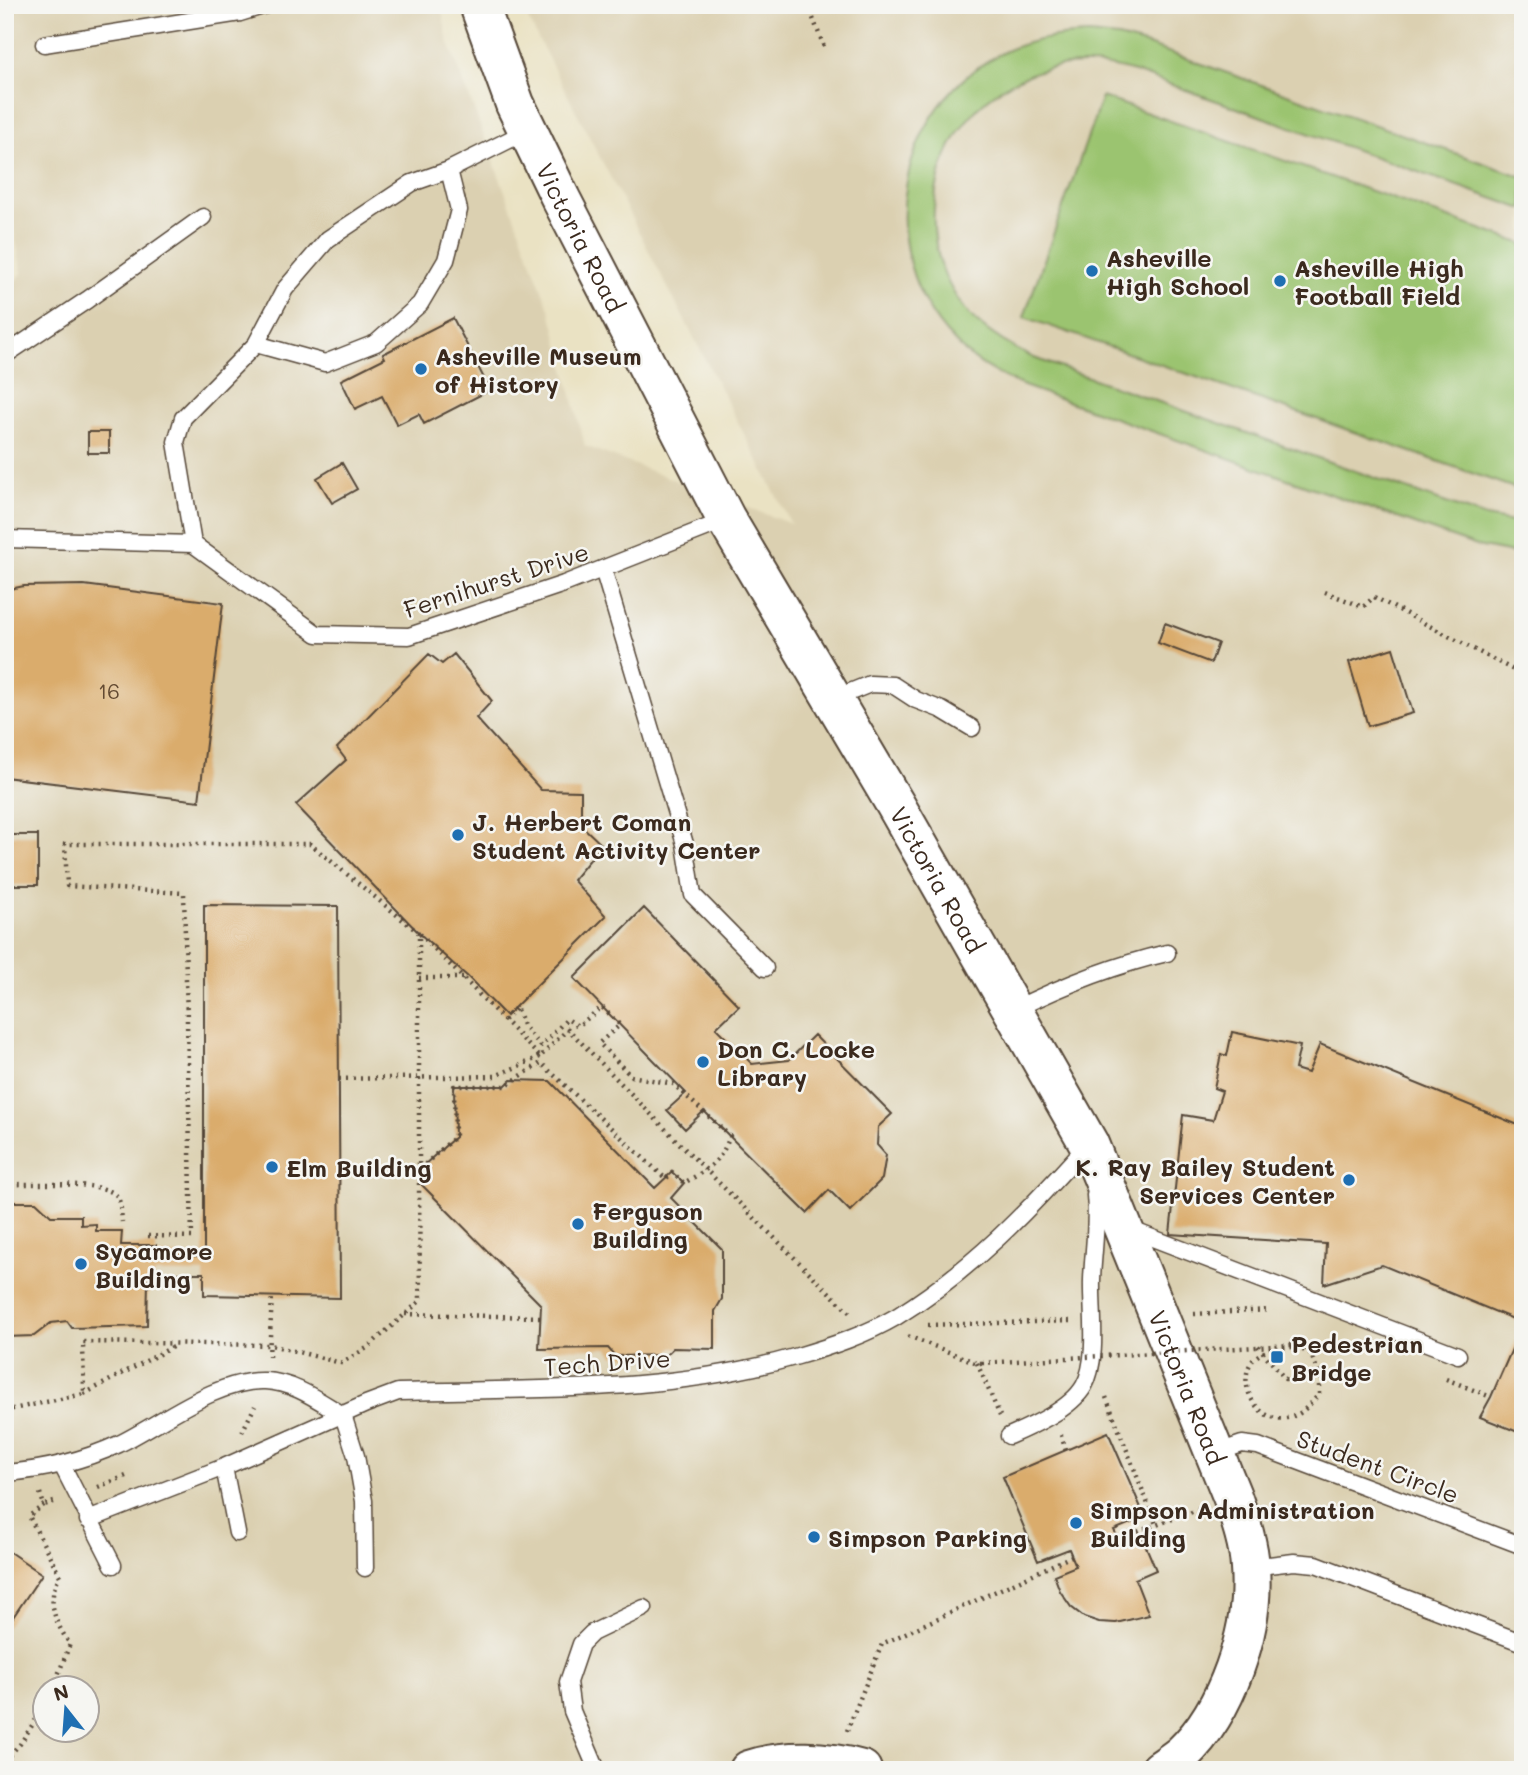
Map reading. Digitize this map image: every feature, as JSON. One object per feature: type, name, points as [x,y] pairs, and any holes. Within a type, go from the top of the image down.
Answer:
[{"type":"street","name":"Victoria Road","points":[[479,5],[515,104],[726,519],[833,699],[1089,1144],[1216,1453],[1243,1530],[1251,1567],[1244,1641],[1227,1686],[1206,1723],[1182,1754],[1160,1770]]},
{"type":"street","points":[[749,1770],[794,1761],[831,1764],[853,1755]]},
{"type":"lane","points":[[44,44],[240,13],[266,5]]},
{"type":"lane","points":[[5,539],[193,544],[176,442],[183,418],[256,344],[285,289],[328,239],[412,183],[449,170],[528,131]]},
{"type":"lane","points":[[256,344],[325,363],[376,343],[420,304],[446,260],[459,210],[449,170]]},
{"type":"lane","points":[[5,355],[88,300],[203,217]]},
{"type":"lane","name":"Fernihurst Drive","points":[[193,544],[317,635],[410,636],[603,569],[726,519]]},
{"type":"lane","points":[[603,569],[685,844],[693,895],[765,968]]},
{"type":"lane","points":[[833,699],[870,684],[893,685],[972,729]]},
{"type":"lane","points":[[1013,1010],[1046,994],[1140,959],[1167,953]]},
{"type":"lane","points":[[1009,1436],[1047,1419],[1065,1405],[1083,1388],[1090,1368],[1091,1283],[1098,1216],[1089,1144]]},
{"type":"lane","name":"Tech Drive","points":[[88,1520],[224,1467],[398,1392],[610,1387],[720,1375],[813,1352],[870,1330],[928,1295],[987,1249],[1027,1213],[1089,1144]]},
{"type":"lane","points":[[1124,1227],[1458,1355]]},
{"type":"lane","points":[[5,1473],[62,1465],[89,1457],[189,1405],[240,1383],[266,1381],[292,1386],[343,1415],[356,1456],[364,1501],[365,1568]]},
{"type":"lane","name":"Student Circle","points":[[1216,1453],[1242,1444],[1258,1446],[1523,1546]]},
{"type":"lane","points":[[62,1465],[113,1565]]},
{"type":"lane","points":[[224,1467],[237,1533]]},
{"type":"lane","points":[[1251,1567],[1294,1562],[1316,1564],[1523,1643]]},
{"type":"lane","points":[[597,1770],[572,1711],[568,1682],[581,1644],[592,1633],[644,1608]]},
{"type":"path","points":[[808,5],[824,47]]},
{"type":"path","points":[[1325,592],[1363,607],[1374,597],[1523,675]]},
{"type":"path","points":[[148,1236],[192,1237],[184,893],[67,886],[65,844],[310,844],[419,933],[540,1057]]},
{"type":"path","points":[[84,1394],[83,1342],[271,1345],[341,1363],[367,1348],[419,1301],[419,933]]},
{"type":"path","points":[[419,978],[463,978]]},
{"type":"path","points":[[419,1186],[422,1185],[423,1166],[455,1137],[454,1086],[505,1086],[541,1063],[666,1179],[672,1172],[684,1183],[706,1170],[723,1155],[730,1136],[673,1084],[631,1076],[599,1043],[620,1025],[602,1007],[578,1026],[567,1018],[541,1046],[523,1026],[516,1007],[504,1020]]},
{"type":"path","points":[[339,1079],[495,1076],[540,1057],[568,1029],[706,1170],[870,1330]]},
{"type":"path","points":[[5,1184],[99,1186],[116,1195],[120,1203],[122,1222]]},
{"type":"path","points":[[404,1314],[540,1317]]},
{"type":"path","points":[[901,1334],[980,1363],[1291,1345],[1300,1349],[1310,1353],[1319,1373],[1320,1394],[1299,1413],[1283,1417],[1269,1416],[1256,1409],[1248,1394],[1246,1378],[1253,1362],[1264,1352],[1282,1348],[1291,1347],[1300,1346],[1331,1354]]},
{"type":"path","points":[[5,1408],[13,1409],[84,1394],[179,1344]]},
{"type":"path","points":[[1258,1346],[1285,1379],[1332,1372]]},
{"type":"path","points":[[980,1363],[990,1391]]},
{"type":"path","points":[[1101,1385],[1157,1527]]},
{"type":"path","points":[[1118,1539],[1157,1527],[1232,1496]]},
{"type":"path","points":[[44,1505],[29,1516],[60,1576],[52,1588],[54,1614],[57,1625],[70,1644],[58,1674]]},
{"type":"path","points":[[853,1755],[882,1644],[1072,1556]]},
{"type":"path","points":[[5,1760],[32,1726]]},
{"type":"shaded area","points":[[5,5],[441,5],[447,38],[550,311],[585,446],[791,524],[528,19],[527,5],[1523,5],[1523,1770],[5,1770],[5,293],[22,273],[5,185]]},
{"type":"green space","points":[[1089,34],[1118,37],[1145,44],[1523,177],[1523,209],[1135,72],[1094,64],[1061,66],[1023,77],[989,98],[967,121],[950,147],[939,176],[934,207],[935,238],[942,268],[956,296],[976,321],[1004,342],[1034,358],[1486,517],[1523,524],[1523,555],[1477,546],[1024,386],[986,367],[953,340],[927,305],[910,265],[904,224],[907,182],[919,142],[940,106],[969,75],[1006,51],[1046,38]]},
{"type":"green space","name":"Asheville High Football Field","points":[[1102,97],[1523,244],[1523,481],[1520,490],[1024,317]]},
{"type":"building","name":"Asheville Museum of History","points":[[453,318],[490,390],[424,424],[419,414],[397,425],[382,396],[355,409],[341,380],[385,358],[383,354]]},
{"type":"building","points":[[88,432],[109,432],[109,453],[88,453]]},
{"type":"building","points":[[342,463],[357,489],[332,503],[317,478]]},
{"type":"building","points":[[84,585],[223,603],[199,801],[5,777],[5,590],[24,586]]},
{"type":"building","points":[[1165,623],[1218,643],[1211,663],[1158,643]]},
{"type":"building","points":[[1393,648],[1413,713],[1368,726],[1349,662]]},
{"type":"building","name":"J. Herbert Coman Student Activity Center","points":[[429,654],[442,664],[454,654],[492,701],[476,718],[541,790],[581,791],[581,825],[602,845],[573,880],[606,916],[506,1016],[419,933],[296,805],[346,760],[337,748]]},
{"type":"building","points":[[5,835],[38,835],[38,885],[5,885]]},
{"type":"building","name":"Elm Building","points":[[204,905],[338,906],[340,1298],[204,1295],[204,1273],[156,1273],[148,1280],[147,1326],[72,1328],[67,1321],[51,1323],[34,1336],[5,1337],[5,1202],[36,1202],[51,1216],[81,1216],[81,1225],[96,1224],[96,1231],[122,1231],[121,1245],[156,1245],[156,1255],[204,1256]]},
{"type":"building","name":"Don C. Locke Library","points":[[644,908],[739,1006],[716,1028],[752,1064],[789,1060],[814,1035],[892,1114],[878,1127],[877,1145],[886,1155],[882,1179],[850,1211],[829,1190],[807,1213],[704,1111],[685,1129],[667,1110],[686,1093],[574,978]]},
{"type":"building","name":"K. Ray Bailey Student Services Center","points":[[1232,1032],[1300,1046],[1295,1069],[1308,1073],[1320,1044],[1523,1127],[1523,1323],[1382,1265],[1324,1284],[1326,1244],[1170,1234],[1183,1115],[1213,1120],[1222,1091],[1214,1088],[1221,1054],[1227,1056]]},
{"type":"building","name":"Ferguson Building","points":[[511,1080],[550,1081],[655,1188],[672,1172],[684,1183],[671,1198],[722,1249],[722,1299],[715,1311],[715,1349],[673,1348],[666,1355],[615,1356],[608,1348],[539,1349],[541,1305],[422,1185],[423,1166],[455,1137],[454,1086],[505,1086]]},
{"type":"building","points":[[1523,1324],[1523,1434],[1480,1417]]},
{"type":"building","name":"Simpson Administration Building","points":[[1108,1432],[1145,1517],[1114,1530],[1121,1545],[1142,1537],[1156,1570],[1135,1579],[1149,1615],[1116,1623],[1099,1622],[1084,1617],[1071,1607],[1060,1591],[1054,1575],[1076,1566],[1069,1549],[1038,1561],[1003,1477]]},
{"type":"building","points":[[5,1549],[42,1574],[5,1629]]},
{"type":"place","name":"Asheville High School","points":[[1092,271]]},
{"type":"place","name":"Asheville High Football Field","points":[[1280,281]]},
{"type":"place","name":"Asheville Museum of History","points":[[421,369]]},
{"type":"place","name":"J. Herbert Coman Student Activity Center","points":[[458,835]]},
{"type":"place","name":"Don C. Locke Library","points":[[703,1062]]},
{"type":"place","name":"Elm Building","points":[[272,1167]]},
{"type":"place","name":"K. Ray Bailey Student Services Center","points":[[1349,1180]]},
{"type":"place","name":"Ferguson Building","points":[[578,1224]]},
{"type":"place","name":"Sycamore Building","points":[[81,1264]]},
{"type":"place","name":"Pedestrian Bridge","points":[[1277,1357]]},
{"type":"place","name":"Simpson Administration Building","points":[[1076,1523]]},
{"type":"place","name":"Simpson Parking","points":[[814,1537]]}]
